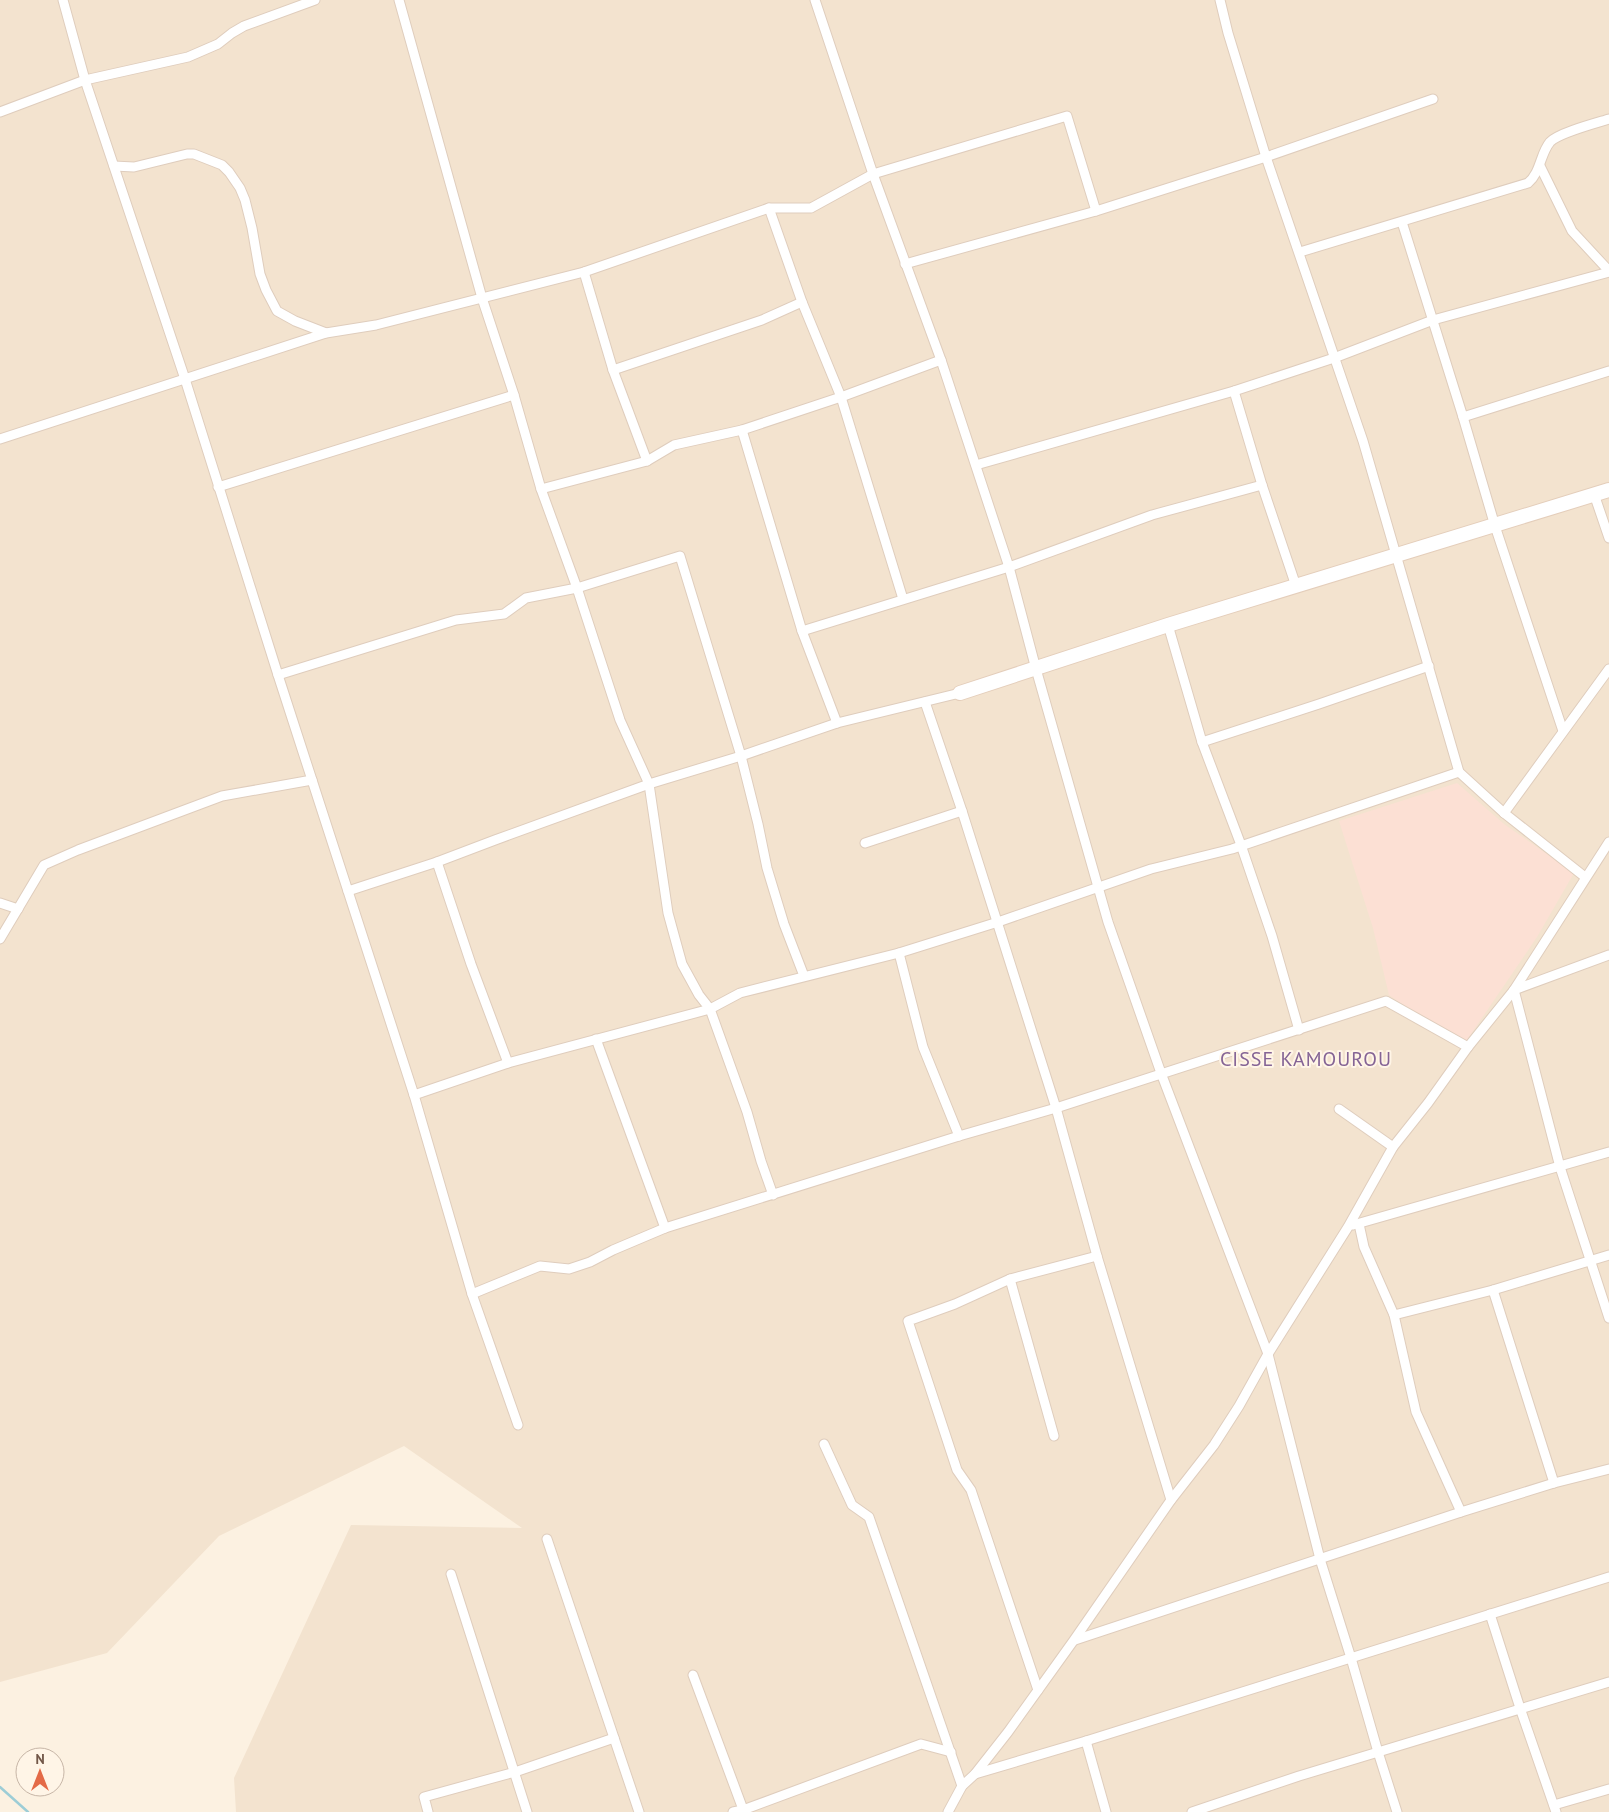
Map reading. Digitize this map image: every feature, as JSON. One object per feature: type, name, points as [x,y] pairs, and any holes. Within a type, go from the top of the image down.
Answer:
[{"type":"street","points":[[63,0],[85,80],[185,379],[278,675],[414,1094],[472,1294],[518,1425]]},
{"type":"street","points":[[0,112],[85,80],[188,57],[218,44],[244,26],[315,0]]},
{"type":"street","points":[[399,0],[482,298],[514,394],[540,489],[577,588],[620,720],[649,784],[668,913],[682,964],[710,1009],[773,1195]]},
{"type":"street","points":[[815,0],[873,174],[941,360],[1009,567],[1108,922],[1161,1073],[1268,1354],[1320,1559],[1397,1812]]},
{"type":"street","points":[[1220,0],[1228,33],[1266,157],[1363,440],[1395,556],[1430,666],[1459,772],[1504,813],[1585,877]]},
{"type":"street","points":[[905,264],[1096,211],[1266,157],[1433,99]]},
{"type":"street","points":[[0,439],[326,333],[376,325],[584,272],[769,208],[811,208],[873,174],[1067,116],[1096,211]]},
{"type":"street","points":[[1300,252],[1528,183],[1534,178],[1547,148],[1556,137],[1609,119]]},
{"type":"street","points":[[114,166],[134,167],[187,154],[194,154],[222,165],[240,188],[245,200],[257,248],[260,274],[277,310],[295,321],[326,333]]},
{"type":"street","points":[[976,465],[1234,390],[1334,358],[1433,320],[1609,272],[1572,231],[1540,166]]},
{"type":"street","points":[[769,208],[802,302],[841,397],[903,599]]},
{"type":"street","points":[[1402,222],[1464,417],[1495,526],[1563,731]]},
{"type":"street","points":[[584,272],[614,370],[647,461]]},
{"type":"street","points":[[614,370],[762,320],[802,302]]},
{"type":"street","points":[[540,489],[647,461],[674,445],[742,430],[841,397],[941,360]]},
{"type":"street","points":[[1464,417],[1609,371]]},
{"type":"street","points":[[1234,390],[1262,485],[1296,586]]},
{"type":"street","points":[[218,487],[514,394]]},
{"type":"street","points":[[742,430],[802,631],[837,723]]},
{"type":"street","points":[[802,631],[1009,567],[1152,514],[1262,485]]},
{"type":"street","points":[[348,891],[437,862],[649,784],[741,756],[837,723],[960,693],[1168,625],[1609,490]]},
{"type":"street","points":[[1594,494],[1609,538]]},
{"type":"street","points":[[278,675],[456,620],[504,614],[526,598],[577,588],[680,556],[741,756],[767,868],[784,924],[804,976]]},
{"type":"street","points":[[1168,625],[1202,742],[1241,845],[1272,936],[1299,1030]]},
{"type":"street","points":[[1202,742],[1430,666]]},
{"type":"street","points":[[1504,813],[1609,670]]},
{"type":"street","points":[[925,702],[998,922],[1056,1108],[1097,1256],[1171,1500]]},
{"type":"street","points":[[414,1094],[508,1063],[710,1009],[740,993],[899,953],[998,922],[1151,869],[1241,845],[1459,772]]},
{"type":"street","points":[[0,939],[44,865],[78,850],[222,796],[312,780]]},
{"type":"street","points":[[865,843],[962,811]]},
{"type":"street","points":[[950,1811],[962,1786],[975,1774],[1038,1690],[1171,1500],[1214,1445],[1239,1406],[1268,1354],[1348,1227],[1393,1147],[1468,1047],[1514,990],[1609,842]]},
{"type":"street","points":[[437,862],[471,964],[508,1063]]},
{"type":"street","points":[[0,903],[18,910]]},
{"type":"street","points":[[899,953],[923,1047],[959,1136]]},
{"type":"street","points":[[1514,990],[1609,955]]},
{"type":"street","points":[[1514,990],[1560,1167],[1609,1318]]},
{"type":"street","points":[[472,1294],[540,1266],[569,1269],[590,1262],[665,1228],[959,1136],[1056,1108],[1386,1002],[1468,1047]]},
{"type":"street","points":[[596,1040],[665,1228]]},
{"type":"street","points":[[1340,1109],[1393,1147]]},
{"type":"street","points":[[1348,1227],[1609,1152]]},
{"type":"street","points":[[1359,1224],[1364,1248],[1394,1315],[1416,1412],[1461,1512]]},
{"type":"street","points":[[1394,1315],[1493,1290],[1609,1255]]},
{"type":"street","points":[[1038,1690],[971,1490],[957,1470],[908,1321],[955,1304],[1010,1279],[1097,1256]]},
{"type":"street","points":[[1010,1279],[1054,1436]]},
{"type":"street","points":[[1493,1290],[1554,1483]]},
{"type":"street","points":[[824,1444],[852,1505],[869,1517],[962,1786]]},
{"type":"street","points":[[1074,1640],[1461,1512],[1554,1483],[1609,1469]]},
{"type":"street","points":[[547,1539],[639,1812]]},
{"type":"street","points":[[450,1574],[527,1812]]},
{"type":"street","points":[[975,1774],[1609,1577]]},
{"type":"street","points":[[1490,1614],[1555,1809],[1609,1788]]},
{"type":"street","points":[[694,1675],[743,1811]]},
{"type":"street","points":[[1192,1812],[1299,1776],[1609,1682]]},
{"type":"street","points":[[428,1812],[424,1797],[515,1772],[614,1738]]},
{"type":"street","points":[[1086,1741],[1106,1812]]},
{"type":"street","points":[[733,1812],[743,1811],[921,1744],[951,1752]]},
{"type":"shaded area","points":[[0,0],[1609,0],[1609,1812],[236,1812],[234,1778],[351,1525],[522,1528],[404,1446],[219,1536],[107,1653],[0,1682]]},
{"type":"shaded area","points":[[1457,783],[1504,824],[1574,873],[1537,937],[1467,1040],[1437,1028],[1389,995],[1373,928],[1339,821]]},
{"type":"waterway","points":[[0,1787],[28,1812]]},
{"type":"district","name":"CISSE KAMOUROU","points":[[1306,1059]]}]
